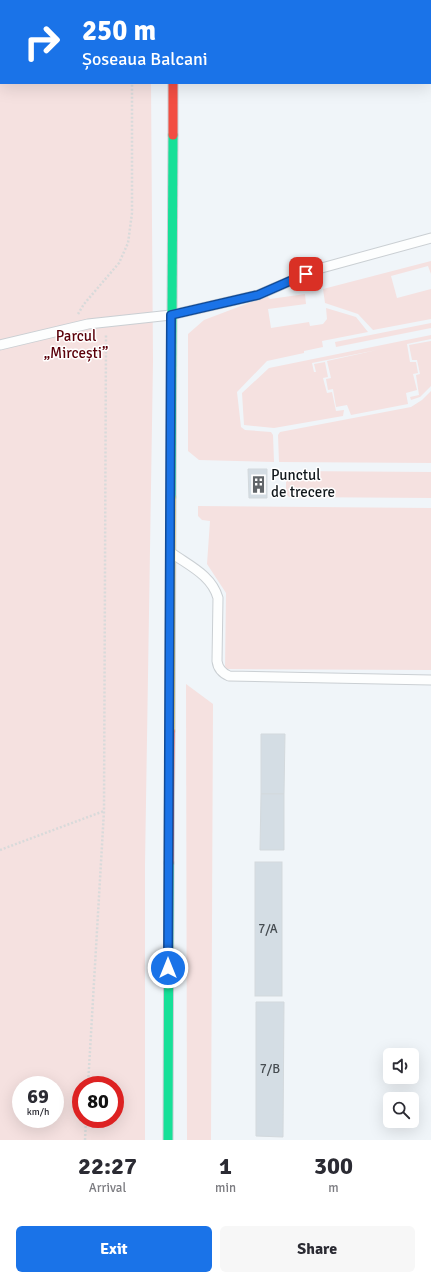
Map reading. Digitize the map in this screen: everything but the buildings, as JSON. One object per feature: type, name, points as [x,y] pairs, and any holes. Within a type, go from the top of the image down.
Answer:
[{"type":"highway","points":[[168,1140],[173,84]]},
{"type":"lane","points":[[0,345],[70,328],[106,322],[171,315],[258,295],[318,269],[431,238]]},
{"type":"lane","points":[[171,553],[202,574],[216,590],[218,598],[217,661],[218,666],[224,674],[229,676],[431,680]]},
{"type":"path","points":[[70,328],[84,304],[119,263],[128,243],[132,213],[132,84]]},
{"type":"path","points":[[89,1076],[104,811],[106,322]]},
{"type":"path","points":[[0,850],[104,811]]},
{"type":"path","points":[[85,1140],[86,1128]]},
{"type":"green space","name":"Parcul „Mircești”","points":[[0,84],[151,84],[153,361],[145,865],[145,1140],[0,1140]]},
{"type":"green space","points":[[431,261],[431,274],[428,266],[391,276],[397,298],[431,289],[431,319],[373,330],[358,314],[325,303],[323,289]]},
{"type":"green space","points":[[305,294],[306,304],[268,309],[271,328],[309,322],[310,326],[323,324],[327,319],[326,308],[356,317],[368,332],[322,341],[323,347],[304,351],[304,353],[267,361],[237,392],[241,427],[245,430],[271,432],[273,435],[274,462],[199,460],[188,451],[188,334],[204,320],[267,296],[270,299]]},
{"type":"green space","points":[[431,323],[431,328],[336,347],[335,342]]},
{"type":"green space","points":[[431,335],[431,339],[407,344],[410,362],[416,362],[418,373],[413,374],[417,390],[406,393],[408,404],[351,415],[347,405],[336,407],[333,389],[328,390],[326,379],[331,378],[327,361],[377,350],[312,363],[314,372],[316,372],[314,364],[325,362],[328,377],[323,378],[327,393],[332,392],[336,411],[344,410],[343,416],[274,428],[244,425],[242,393],[269,368]]},
{"type":"green space","points":[[431,341],[431,386],[420,397],[411,400],[410,397],[419,395],[416,375],[420,374],[417,360],[412,360],[409,345]]},
{"type":"green space","points":[[431,391],[431,463],[279,462],[278,435],[280,432],[411,407],[422,400]]},
{"type":"green space","points":[[292,471],[431,472],[431,498],[289,497],[286,493],[286,475]]},
{"type":"green space","points":[[198,506],[431,508],[431,670],[225,669],[226,593],[207,564],[210,521],[202,520],[198,516]]},
{"type":"green space","points":[[186,684],[213,704],[211,1140],[187,1140]]},
{"type":"traffic: fast","points":[[171,497],[173,135]]},
{"type":"traffic: fast","points":[[168,1140],[169,863]]},
{"type":"traffic: slow","points":[[170,731],[171,497]]},
{"type":"traffic: jam","points":[[173,84],[173,135]]},
{"type":"traffic: jam","points":[[169,863],[170,731]]},
{"type":"place","name":"Punctul de trecere","points":[[258,484]]},
{"type":"route","points":[[168,968],[171,315],[258,295],[306,274]]}]
